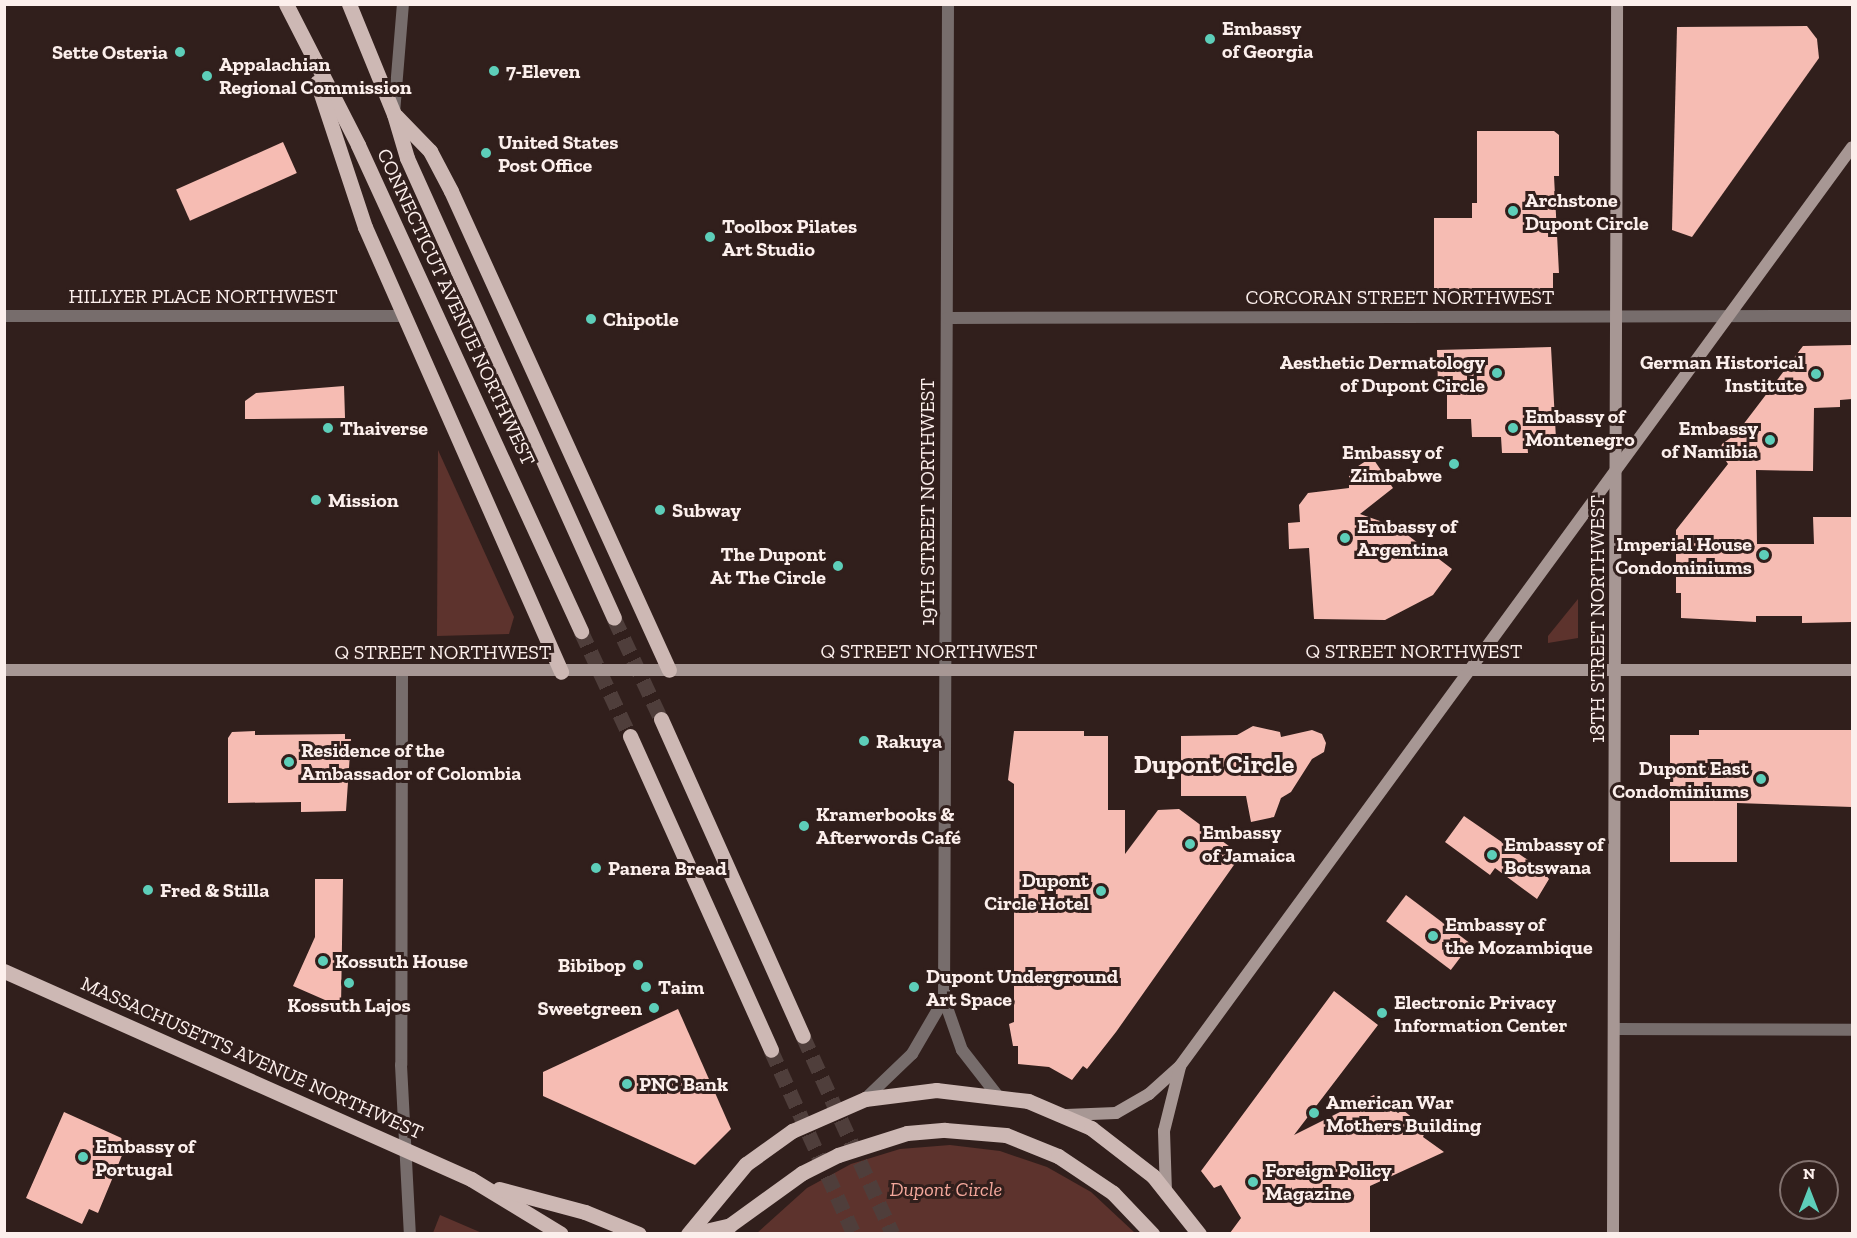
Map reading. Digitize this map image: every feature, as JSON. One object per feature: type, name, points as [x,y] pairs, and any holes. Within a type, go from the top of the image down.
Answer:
[{"type":"main road","name":"CONNECTICUT AVENUE NORTHWEST","points":[[286,4],[310,56],[358,145],[581,631]]},
{"type":"main road","name":"CONNECTICUT AVENUE NORTHWEST","points":[[349,4],[394,114],[407,158],[614,618]]},
{"type":"main road","name":"18TH STREET NORTHWEST","points":[[1613,1233],[1617,670],[1617,4]]},
{"type":"main road","points":[[310,56],[339,158],[402,316],[561,672]]},
{"type":"main road","points":[[394,114],[430,151],[451,191],[669,670]]},
{"type":"main road","points":[[1062,1114],[1116,1113],[1149,1094],[1180,1065],[1852,147]]},
{"type":"main road","name":"Q STREET NORTHWEST","points":[[4,670],[561,672],[669,670],[1852,670]]},
{"type":"main road","points":[[661,719],[803,1036]]},
{"type":"main road","points":[[630,736],[771,1050]]},
{"type":"main road","name":"MASSACHUSETTS AVENUE NORTHWEST","points":[[4,970],[406,1149],[482,1185],[561,1233]]},
{"type":"main road","points":[[1166,1192],[1164,1131],[1180,1065]]},
{"type":"main road","points":[[690,1233],[717,1194],[768,1145],[865,1099],[936,1090],[997,1095],[1062,1114],[1110,1139],[1166,1192],[1199,1233]]},
{"type":"main road","points":[[690,1233],[730,1225],[802,1173],[838,1155],[907,1133],[945,1130],[1006,1135],[1058,1156],[1113,1193],[1152,1233]]},
{"type":"main road","name":"MASSACHUSETTS AVENUE NORTHWEST","points":[[482,1185],[585,1212],[639,1233]]},
{"type":"street","points":[[394,114],[403,4]]},
{"type":"street","name":"19TH STREET NORTHWEST","points":[[948,4],[944,999],[962,1050],[997,1095]]},
{"type":"street","name":"HILLYER PLACE NORTHWEST","points":[[4,316],[402,316]]},
{"type":"street","name":"CORCORAN STREET NORTHWEST","points":[[947,318],[1852,316]]},
{"type":"street","points":[[402,672],[401,1065],[410,1233]]},
{"type":"street","name":"19TH STREET NORTHWEST","points":[[865,1099],[912,1054],[944,999]]},
{"type":"street","points":[[1615,1029],[1852,1030]]},
{"type":"green space","points":[[438,450],[514,617],[509,634],[437,636]]},
{"type":"green space","points":[[1578,599],[1578,638],[1548,643],[1548,636]]},
{"type":"green space","name":"Dupont Circle","points":[[950,1145],[1000,1151],[1047,1167],[1091,1192],[1135,1233],[757,1233],[807,1188],[851,1164],[900,1149]]},
{"type":"green space","points":[[440,1215],[482,1233],[433,1233]]},
{"type":"building","points":[[1807,26],[1817,39],[1819,58],[1692,237],[1672,230],[1677,27]]},
{"type":"building","name":"Archstone Dupont Circle","points":[[1477,131],[1554,131],[1559,135],[1559,176],[1554,176],[1559,273],[1553,273],[1553,290],[1533,290],[1533,295],[1434,295],[1434,218],[1472,218],[1472,203],[1477,203]]},
{"type":"building","points":[[283,142],[297,173],[190,221],[176,190]]},
{"type":"building","name":"Imperial House Condominiums","points":[[1852,345],[1852,399],[1840,400],[1840,407],[1814,408],[1813,471],[1756,470],[1757,544],[1814,544],[1813,517],[1852,517],[1852,622],[1802,623],[1802,616],[1756,616],[1756,622],[1681,618],[1681,593],[1676,593],[1676,530],[1728,464],[1720,452],[1722,444],[1736,434],[1803,346]]},
{"type":"building","points":[[1551,347],[1556,439],[1527,440],[1528,453],[1502,453],[1501,437],[1472,437],[1471,419],[1447,419],[1447,386],[1438,386],[1437,350]]},
{"type":"building","points":[[344,386],[345,418],[245,419],[245,401],[256,393]]},
{"type":"building","name":"Embassy of Argentina","points":[[1372,457],[1393,488],[1360,514],[1397,527],[1452,569],[1433,595],[1385,620],[1314,619],[1309,548],[1289,549],[1288,523],[1300,522],[1299,505],[1308,493],[1349,488],[1349,472]]},
{"type":"building","points":[[1253,726],[1280,732],[1281,737],[1312,730],[1322,734],[1326,743],[1324,752],[1312,759],[1291,792],[1281,798],[1274,817],[1251,822],[1246,796],[1181,796],[1181,736],[1237,735]]},
{"type":"building","name":"Dupont East Condominiums","points":[[1699,730],[1852,730],[1852,807],[1737,803],[1737,862],[1670,862],[1670,735],[1699,735]]},
{"type":"building","name":"Residence of the Ambassador of Colombia","points":[[255,731],[255,735],[345,734],[345,739],[351,739],[346,811],[301,812],[301,802],[228,803],[228,738],[232,732]]},
{"type":"building","name":"Dupont Circle Hotel","points":[[1014,731],[1084,731],[1084,736],[1108,736],[1108,810],[1125,810],[1125,854],[1158,810],[1179,809],[1241,855],[1116,1032],[1087,1069],[1083,1066],[1072,1080],[1049,1067],[1018,1064],[1018,1046],[1013,1046],[1009,1024],[1014,1022],[1014,784],[1008,780]]},
{"type":"building","name":"Embassy of Botswana","points":[[1464,816],[1541,869],[1549,879],[1537,899],[1495,868],[1490,875],[1445,842]]},
{"type":"building","name":"Kossuth House","points":[[315,879],[343,879],[341,1007],[293,986],[315,937]]},
{"type":"building","name":"Embassy of the Mozambique","points":[[1406,895],[1471,944],[1451,970],[1386,921]]},
{"type":"building","name":"American War Mothers Building","points":[[1334,991],[1378,1025],[1294,1135],[1374,1095],[1398,1113],[1403,1110],[1426,1129],[1423,1137],[1444,1152],[1370,1186],[1370,1233],[1230,1233],[1241,1218],[1221,1185],[1214,1188],[1201,1171]]},
{"type":"building","name":"PNC Bank","points":[[678,1009],[731,1129],[695,1165],[543,1096],[543,1072]]},
{"type":"building","name":"Embassy of Portugal","points":[[64,1112],[128,1141],[98,1213],[89,1209],[82,1224],[26,1198]]},
{"type":"tunnel","points":[[614,618],[661,719]]},
{"type":"tunnel","points":[[581,631],[630,736]]},
{"type":"tunnel","points":[[803,1036],[893,1234]]},
{"type":"tunnel","points":[[771,1050],[854,1234]]},
{"type":"place","name":"Embassy of Georgia","points":[[1210,39]]},
{"type":"place","name":"Sette Osteria","points":[[180,52]]},
{"type":"place","name":"7-Eleven","points":[[494,71]]},
{"type":"place","name":"Appalachian Regional Commission","points":[[207,76]]},
{"type":"place","name":"United States Post Office","points":[[486,153]]},
{"type":"place","name":"Archstone Dupont Circle","points":[[1513,211]]},
{"type":"place","name":"Toolbox Pilates Art Studio","points":[[710,237]]},
{"type":"place","name":"Chipotle","points":[[591,319]]},
{"type":"place","name":"Aesthetic Dermatology of Dupont Circle","points":[[1497,373]]},
{"type":"place","name":"German Historical Institute","points":[[1816,374]]},
{"type":"place","name":"Thaiverse","points":[[328,428]]},
{"type":"place","name":"Embassy of Montenegro","points":[[1513,428]]},
{"type":"place","name":"Embassy of Namibia","points":[[1770,440]]},
{"type":"place","name":"Embassy of Zimbabwe","points":[[1454,464]]},
{"type":"place","name":"Mission","points":[[316,500]]},
{"type":"place","name":"Subway","points":[[660,510]]},
{"type":"place","name":"Embassy of Argentina","points":[[1345,538]]},
{"type":"place","name":"Imperial House Condominiums","points":[[1764,555]]},
{"type":"place","name":"The Dupont At The Circle","points":[[838,566]]},
{"type":"place","name":"Rakuya","points":[[864,741]]},
{"type":"place","name":"Residence of the Ambassador of Colombia","points":[[289,762]]},
{"type":"place","name":"Dupont East Condominiums","points":[[1761,779]]},
{"type":"place","name":"Kramerbooks & Afterwords Café","points":[[804,826]]},
{"type":"place","name":"Embassy of Jamaica","points":[[1190,844]]},
{"type":"place","name":"Embassy of Botswana","points":[[1492,855]]},
{"type":"place","name":"Panera Bread","points":[[596,868]]},
{"type":"place","name":"Fred & Stilla","points":[[148,890]]},
{"type":"place","name":"Dupont Circle Hotel","points":[[1101,891]]},
{"type":"place","name":"Embassy of the Mozambique","points":[[1433,936]]},
{"type":"place","name":"Kossuth House","points":[[323,961]]},
{"type":"place","name":"Bibibop","points":[[638,965]]},
{"type":"place","name":"Kossuth Lajos","points":[[349,983]]},
{"type":"place","name":"Taim","points":[[646,987]]},
{"type":"place","name":"Dupont Underground Art Space","points":[[914,987]]},
{"type":"place","name":"Sweetgreen","points":[[654,1008]]},
{"type":"place","name":"Electronic Privacy Information Center","points":[[1382,1013]]},
{"type":"place","name":"PNC Bank","points":[[627,1084]]},
{"type":"place","name":"American War Mothers Building","points":[[1314,1113]]},
{"type":"place","name":"Embassy of Portugal","points":[[83,1157]]},
{"type":"place","name":"Foreign Policy Magazine","points":[[1253,1182]]},
{"type":"district","name":"Dupont Circle","points":[[1214,765]]}]
